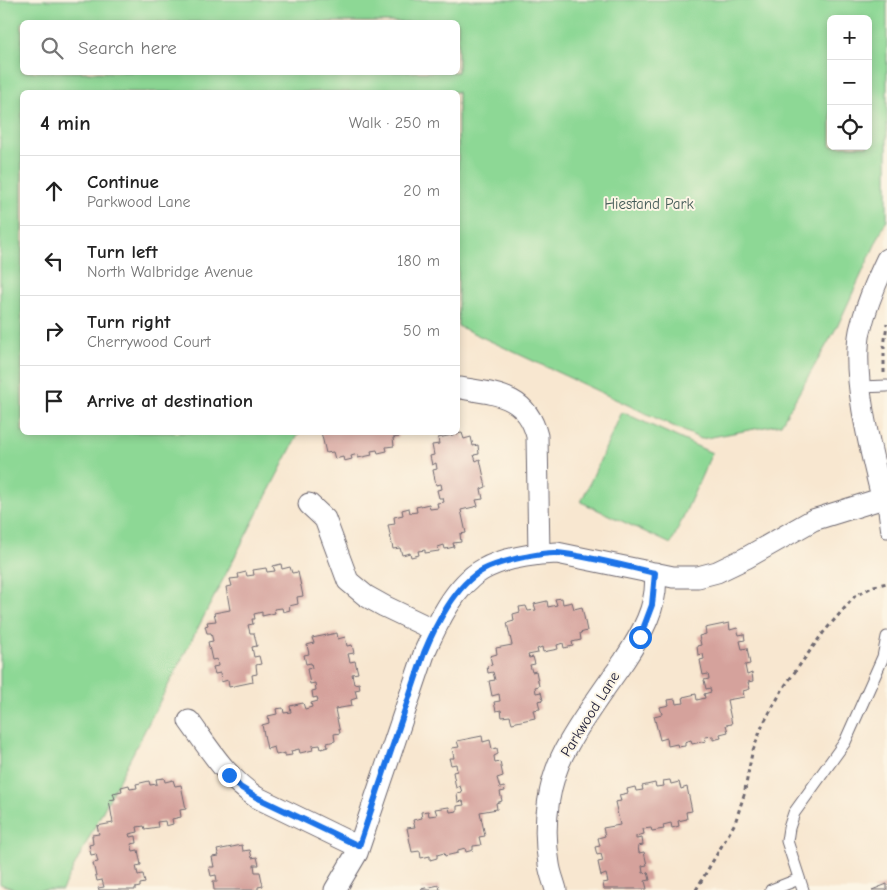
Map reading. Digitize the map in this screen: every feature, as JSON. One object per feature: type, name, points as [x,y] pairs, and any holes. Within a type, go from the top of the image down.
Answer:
[{"type":"street","points":[[335,890],[359,846],[424,653],[434,630],[462,588],[482,570],[499,563],[538,554],[556,553],[673,577],[698,576],[717,572],[808,523],[884,497],[860,388],[858,361],[860,332],[873,289],[887,260]]},
{"type":"street","points":[[461,388],[508,398],[525,410],[535,427],[537,436],[538,554]]},
{"type":"street","points":[[309,504],[326,519],[348,581],[366,596],[434,630]]},
{"type":"street","name":"Parkwood Lane","points":[[556,890],[549,865],[546,831],[550,792],[555,773],[568,744],[640,637],[652,605],[655,573]]},
{"type":"street","points":[[190,721],[218,761],[240,787],[256,797],[359,846]]},
{"type":"lane","points":[[860,388],[886,386]]},
{"type":"lane","points":[[884,497],[887,532]]},
{"type":"lane","points":[[803,890],[787,841],[788,828],[794,813],[845,742],[885,658],[887,637]]},
{"type":"lane","points":[[771,890],[799,878]]},
{"type":"path","points":[[886,386],[884,347],[887,324]]},
{"type":"path","points":[[696,890],[735,823],[744,795],[752,753],[763,724],[784,687],[823,633],[855,596],[874,586],[887,583]]},
{"type":"green space","name":"Hiestand Park","points":[[0,0],[887,0],[887,219],[838,325],[781,424],[701,439],[460,327],[460,90],[20,90],[20,435],[298,435],[62,890],[17,890],[0,884]]},
{"type":"green space","points":[[622,412],[712,453],[671,544],[581,502]]},
{"type":"building","points":[[462,433],[464,439],[471,437],[473,446],[478,445],[479,454],[474,455],[476,461],[480,459],[486,487],[481,489],[483,499],[476,500],[478,506],[461,510],[466,533],[460,534],[461,542],[453,543],[454,547],[445,549],[444,545],[438,547],[439,551],[425,553],[425,550],[418,551],[419,555],[411,557],[410,553],[402,555],[400,548],[393,549],[388,525],[395,524],[394,517],[403,515],[402,510],[409,508],[410,513],[417,512],[416,507],[429,504],[430,509],[438,508],[437,503],[444,502],[443,498],[439,498],[437,490],[442,489],[441,484],[436,485],[433,470],[437,469],[436,463],[432,465],[430,456],[434,455],[432,445],[439,444],[438,438],[460,435]]},
{"type":"building","points":[[322,435],[399,435],[399,437],[393,438],[394,446],[386,447],[387,451],[378,453],[377,450],[371,451],[372,455],[358,458],[358,454],[351,456],[352,459],[344,461],[343,457],[335,459],[333,452],[326,453]]},
{"type":"building","points":[[281,564],[282,569],[290,567],[292,573],[298,572],[303,596],[297,597],[298,604],[289,606],[290,610],[283,612],[282,608],[274,609],[275,613],[262,616],[262,612],[254,614],[253,624],[248,625],[250,633],[254,633],[257,646],[252,647],[254,657],[259,656],[261,664],[256,665],[257,674],[252,675],[253,682],[229,687],[228,680],[221,682],[220,673],[215,674],[213,667],[218,666],[217,659],[212,660],[208,642],[213,641],[211,633],[207,633],[205,626],[208,625],[207,622],[216,621],[214,613],[230,610],[226,587],[232,586],[230,579],[239,578],[238,574],[246,572],[247,576],[254,575],[253,570],[266,568],[267,572],[275,571],[273,566]]},
{"type":"building","points":[[562,598],[563,604],[572,602],[574,609],[582,607],[587,631],[580,633],[581,640],[572,642],[573,646],[564,648],[563,643],[557,645],[558,649],[543,652],[542,647],[537,649],[538,653],[528,655],[529,658],[533,657],[535,664],[530,665],[532,672],[536,671],[539,686],[535,687],[536,693],[541,692],[543,700],[538,701],[540,709],[533,710],[535,718],[512,723],[510,716],[502,717],[501,710],[496,711],[494,702],[500,701],[499,694],[492,696],[489,681],[495,680],[493,672],[488,673],[487,666],[492,665],[490,656],[497,654],[496,648],[512,645],[507,623],[514,621],[513,614],[520,612],[519,607],[526,606],[528,611],[536,610],[534,604],[547,601],[548,607],[557,605],[555,599]]},
{"type":"building","points":[[729,623],[730,630],[737,628],[739,635],[744,634],[745,640],[740,641],[742,649],[747,648],[750,664],[745,665],[747,675],[752,673],[753,681],[748,682],[750,689],[743,691],[744,697],[727,700],[732,724],[726,725],[728,732],[720,734],[721,738],[713,740],[713,736],[705,737],[706,741],[692,744],[691,740],[685,742],[685,746],[678,747],[677,744],[668,746],[667,738],[660,740],[654,716],[662,714],[660,707],[669,705],[668,700],[675,699],[676,704],[684,703],[683,697],[696,694],[697,700],[705,698],[704,694],[711,692],[710,688],[706,689],[704,680],[709,679],[708,674],[703,675],[700,660],[704,659],[703,654],[698,655],[697,646],[701,645],[699,636],[706,634],[705,628]]},
{"type":"building","points":[[337,633],[338,639],[345,637],[347,646],[352,645],[354,653],[348,654],[350,662],[355,661],[358,673],[352,674],[354,684],[359,683],[360,689],[355,690],[357,698],[351,700],[352,706],[335,709],[340,733],[334,734],[335,741],[327,743],[328,747],[321,749],[320,745],[312,746],[313,750],[300,753],[299,749],[291,751],[292,755],[285,756],[285,753],[276,755],[274,747],[267,749],[262,725],[269,723],[268,716],[277,714],[276,709],[283,708],[284,713],[291,712],[290,706],[303,703],[305,709],[312,707],[311,703],[318,701],[317,697],[313,698],[312,691],[316,690],[315,683],[310,684],[307,669],[312,668],[311,663],[306,664],[304,655],[309,654],[307,645],[314,643],[312,638]]},
{"type":"building","points":[[482,736],[483,742],[490,740],[492,749],[497,748],[498,754],[494,756],[495,763],[500,762],[503,776],[497,778],[500,788],[504,787],[505,791],[500,792],[502,801],[496,803],[497,809],[480,812],[485,836],[479,837],[481,845],[473,846],[473,850],[466,852],[465,848],[458,850],[458,853],[445,856],[444,853],[437,855],[437,858],[430,860],[430,856],[421,858],[420,851],[412,852],[407,828],[415,827],[413,820],[422,818],[421,812],[428,811],[429,816],[437,815],[435,809],[449,807],[450,812],[457,811],[457,806],[464,805],[463,801],[458,802],[457,793],[462,792],[460,786],[456,788],[453,772],[457,771],[456,764],[451,765],[449,758],[454,758],[452,748],[459,747],[457,741]]},
{"type":"building","points":[[164,778],[165,782],[173,780],[175,786],[181,785],[186,809],[180,810],[181,817],[172,819],[173,824],[166,826],[165,821],[157,822],[158,827],[145,829],[144,826],[137,827],[138,832],[129,834],[130,837],[136,836],[137,843],[131,844],[133,851],[138,850],[141,865],[136,866],[138,875],[143,874],[145,883],[140,884],[140,887],[135,888],[135,890],[99,890],[98,888],[104,887],[102,880],[97,881],[93,863],[98,862],[96,854],[91,855],[89,845],[93,844],[92,835],[99,834],[97,826],[113,823],[109,800],[115,799],[113,793],[122,791],[121,787],[129,785],[130,789],[137,788],[136,784],[149,781],[150,785],[157,784],[156,779]]},
{"type":"building","points":[[670,780],[671,784],[679,782],[681,789],[687,787],[692,811],[686,812],[687,819],[678,821],[679,826],[672,828],[671,823],[663,825],[664,829],[652,831],[651,828],[643,829],[644,834],[636,836],[636,839],[642,838],[643,845],[638,846],[639,853],[644,852],[647,865],[642,866],[643,873],[648,872],[650,880],[645,881],[647,889],[604,889],[603,883],[608,882],[606,874],[601,876],[598,862],[603,861],[601,854],[597,855],[595,847],[600,846],[598,838],[605,836],[603,828],[620,825],[615,802],[621,801],[619,795],[628,793],[627,789],[635,787],[636,791],[643,790],[642,786],[655,783],[656,787],[664,786],[663,781]]},
{"type":"building","points":[[242,845],[243,851],[250,850],[252,858],[257,857],[259,865],[254,865],[255,872],[260,872],[263,886],[258,887],[258,890],[214,890],[213,881],[217,881],[216,875],[211,876],[209,867],[214,867],[212,857],[219,856],[217,850]]},
{"type":"building","points":[[887,884],[887,890],[872,890]]},
{"type":"building","points":[[439,885],[440,890],[421,890],[421,889]]},
{"type":"route","points":[[229,775],[240,787],[256,797],[359,846],[424,653],[434,630],[442,616],[471,578],[482,570],[499,563],[538,554],[556,553],[655,573],[656,579],[652,605],[640,637]]}]
